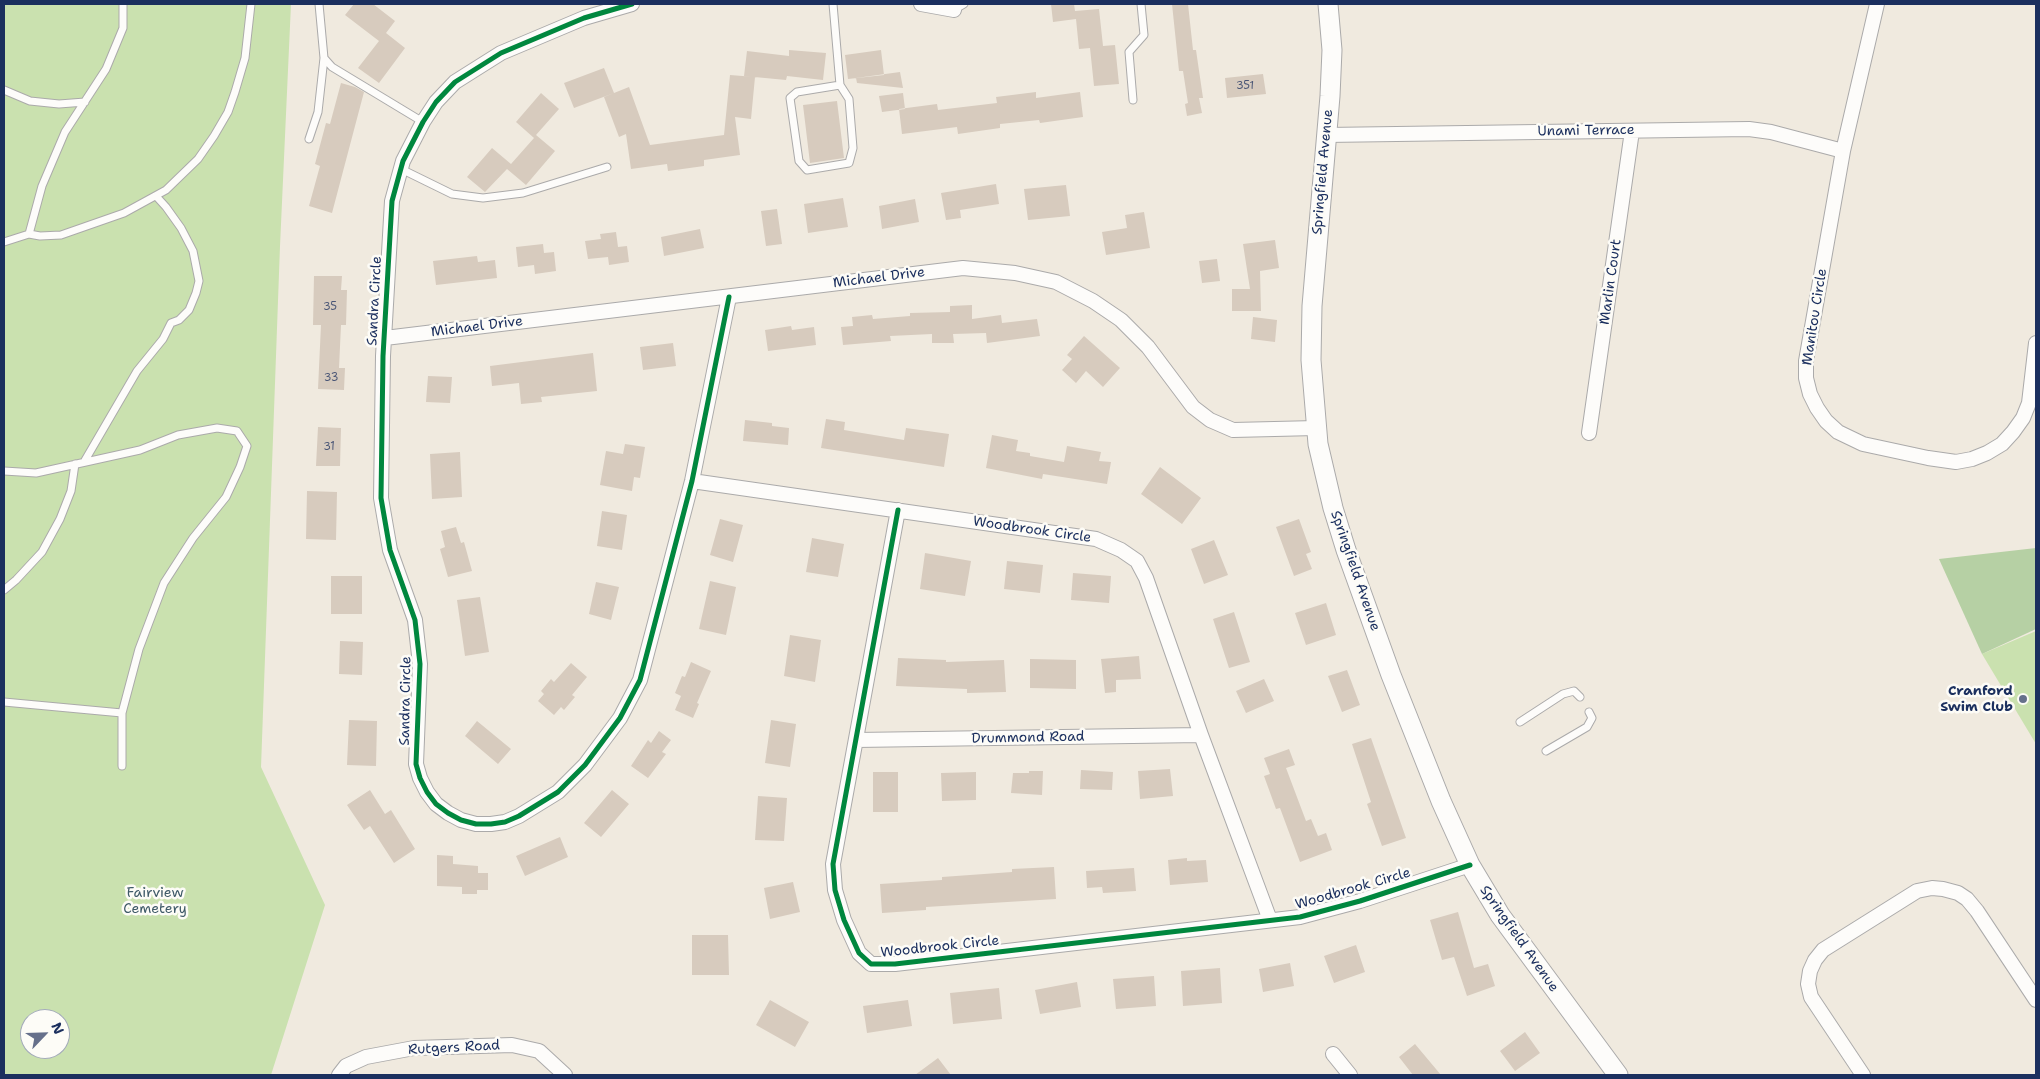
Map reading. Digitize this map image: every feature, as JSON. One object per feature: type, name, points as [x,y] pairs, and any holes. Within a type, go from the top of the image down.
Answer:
[{"type":"main road","name":"Springfield Avenue","points":[[1328,4],[1332,50],[1312,306],[1311,360],[1316,428],[1325,475],[1346,550],[1391,675],[1441,801],[1470,866],[1500,915],[1618,1075]]},
{"type":"street","name":"Sandra Circle","points":[[632,4],[584,18],[501,52],[455,82],[436,102],[423,122],[403,161],[392,201],[385,338],[381,498],[390,550],[415,620],[420,664],[416,764],[423,785],[436,804],[461,820],[476,824],[506,822],[558,792],[585,765],[620,718],[640,680],[692,481],[729,296]]},
{"type":"street","points":[[921,4],[959,7]]},
{"type":"street","name":"Manitou Circle","points":[[1877,4],[1843,151],[1806,361],[1806,378],[1816,408],[1826,422],[1838,432],[1863,444],[1956,462],[1972,459],[2002,444],[2023,418],[2029,403],[2036,343]]},
{"type":"street","name":"Unami Terrace","points":[[1326,135],[1749,130],[1772,132],[1843,151]]},
{"type":"street","name":"Marlin Court","points":[[1589,433],[1632,131]]},
{"type":"street","name":"Michael Drive","points":[[385,338],[963,268],[1015,273],[1056,282],[1121,320],[1148,347],[1193,407],[1210,420],[1233,430],[1316,428]]},
{"type":"street","name":"Woodbrook Circle","points":[[692,481],[1096,539],[1121,550],[1137,561],[1146,578],[1201,735],[1270,920]]},
{"type":"street","name":"Woodbrook Circle","points":[[898,510],[833,864],[835,890],[844,920],[859,953],[871,964],[895,964],[1300,917],[1360,901],[1470,866]]},
{"type":"street","name":"Drummond Road","points":[[856,740],[1201,735]]},
{"type":"street","points":[[1863,1075],[1811,997],[1808,984],[1810,971],[1814,960],[1823,950],[1917,891],[1943,888],[1958,893],[1967,899],[1978,911],[2036,1000]]},
{"type":"street","name":"Rutgers Road","points":[[339,1075],[346,1066],[366,1058],[414,1048],[512,1045],[539,1051],[565,1075]]},
{"type":"street","points":[[1334,1054],[1350,1075]]},
{"type":"lane","points":[[29,234],[42,186],[65,132],[106,69],[123,28],[123,4]]},
{"type":"lane","points":[[4,242],[29,234],[54,235],[69,232],[124,213],[166,190],[198,159],[228,112],[245,58],[251,4]]},
{"type":"lane","points":[[309,139],[318,112],[324,58],[319,4]]},
{"type":"lane","points":[[832,4],[840,85],[849,99],[853,148],[849,163],[807,170],[799,161],[790,98],[797,92],[840,85]]},
{"type":"lane","points":[[1133,100],[1129,52],[1144,35],[1141,4]]},
{"type":"lane","points":[[324,58],[332,67],[423,122]]},
{"type":"lane","points":[[4,90],[30,102],[59,104],[84,102]]},
{"type":"lane","points":[[401,169],[452,194],[483,198],[523,193],[607,167]]},
{"type":"lane","points":[[84,462],[137,371],[163,339],[171,323],[179,320],[189,310],[199,281],[193,251],[181,228],[156,196]]},
{"type":"lane","points":[[4,471],[36,473],[140,450],[178,435],[217,428],[237,431],[247,446],[240,467],[226,497],[193,538],[164,583],[139,649],[122,713],[122,766]]},
{"type":"lane","points":[[4,590],[42,552],[60,519],[71,491],[75,464]]},
{"type":"lane","points":[[1520,722],[1563,694],[1574,691],[1580,697]]},
{"type":"lane","points":[[4,702],[122,713]]},
{"type":"lane","points":[[1546,752],[1587,727],[1592,718],[1589,712]]},
{"type":"green space","name":"Fairview Cemetery","points":[[4,4],[291,4],[261,767],[325,905],[271,1075],[4,1075]]},
{"type":"green space","points":[[2036,548],[2036,629],[1982,654],[1939,559]]},
{"type":"green space","name":"Cranford Swim Club","points":[[2036,631],[2036,744],[1982,654]]},
{"type":"building","points":[[354,4],[373,4],[395,21],[386,33],[405,48],[379,83],[358,68],[379,41],[345,15]]},
{"type":"building","points":[[1051,4],[1074,4],[1075,11],[1099,9],[1103,46],[1115,45],[1119,84],[1094,86],[1090,48],[1079,49],[1076,19],[1053,22]]},
{"type":"building","points":[[1172,4],[1188,4],[1193,50],[1196,50],[1203,98],[1199,98],[1202,113],[1187,116],[1185,104],[1188,103],[1183,71],[1179,71]]},
{"type":"building","points":[[789,50],[826,53],[823,80],[787,76],[786,80],[744,76],[747,51],[789,56]]},
{"type":"building","points":[[881,50],[884,75],[848,79],[845,55]]},
{"type":"building","points":[[604,68],[614,93],[574,108],[564,83]]},
{"type":"building","points":[[900,72],[903,88],[857,83],[856,78]]},
{"type":"building","points":[[1263,74],[1266,94],[1227,98],[1225,78]]},
{"type":"building","points":[[730,75],[755,77],[751,119],[735,117],[740,155],[704,160],[704,166],[668,171],[667,164],[631,169],[626,134],[619,137],[604,97],[629,87],[650,145],[724,135]]},
{"type":"building","points":[[341,83],[364,92],[332,213],[309,206],[320,166],[315,164],[326,123],[330,124]]},
{"type":"building","points":[[1036,92],[1036,98],[1080,92],[1083,117],[1040,123],[1039,120],[1000,124],[1000,128],[958,134],[957,127],[902,134],[899,109],[937,104],[938,110],[997,103],[996,97]]},
{"type":"building","points":[[541,93],[559,109],[536,135],[555,151],[526,185],[507,169],[485,192],[467,177],[492,148],[511,164],[534,138],[516,122]]},
{"type":"building","points":[[903,93],[905,109],[882,112],[879,96]]},
{"type":"building","points":[[837,101],[844,158],[810,163],[803,105]]},
{"type":"building","points":[[996,184],[999,204],[960,210],[961,218],[946,220],[941,193]]},
{"type":"building","points":[[1066,185],[1070,216],[1028,220],[1024,189]]},
{"type":"building","points":[[843,198],[848,227],[808,233],[804,204]]},
{"type":"building","points":[[915,199],[919,222],[882,229],[879,206]]},
{"type":"building","points":[[777,209],[782,244],[766,246],[761,211]]},
{"type":"building","points":[[1144,212],[1150,248],[1106,255],[1102,232],[1127,228],[1125,215]]},
{"type":"building","points":[[700,229],[704,248],[664,256],[661,237]]},
{"type":"building","points":[[616,232],[618,247],[627,246],[629,262],[609,265],[608,257],[588,259],[585,241],[601,239],[600,234]]},
{"type":"building","points":[[1275,240],[1279,268],[1260,271],[1261,311],[1232,311],[1232,289],[1250,289],[1243,244]]},
{"type":"building","points":[[543,244],[544,253],[554,252],[556,271],[535,274],[534,265],[518,267],[516,247]]},
{"type":"building","points":[[477,256],[478,262],[495,260],[497,278],[436,285],[433,261]]},
{"type":"building","points":[[1217,259],[1220,281],[1202,283],[1199,261]]},
{"type":"building","points":[[314,276],[342,276],[341,290],[347,290],[346,325],[341,325],[339,368],[345,368],[344,390],[318,389],[321,325],[313,325]]},
{"type":"building","points":[[972,305],[972,319],[1001,315],[1002,323],[1037,319],[1040,336],[987,343],[986,333],[953,334],[954,343],[932,343],[932,334],[890,336],[891,341],[843,345],[841,327],[853,326],[852,317],[872,315],[873,319],[910,316],[910,313],[950,312],[950,306]]},
{"type":"building","points":[[1253,317],[1277,320],[1275,342],[1251,339]]},
{"type":"building","points":[[791,326],[792,330],[814,327],[816,345],[768,351],[765,330]]},
{"type":"building","points":[[1084,336],[1120,368],[1103,387],[1086,371],[1076,383],[1062,370],[1072,359],[1067,355]]},
{"type":"building","points":[[673,343],[676,366],[643,370],[640,347]]},
{"type":"building","points":[[593,353],[597,391],[541,397],[542,402],[521,404],[519,383],[492,386],[490,366]]},
{"type":"building","points":[[428,376],[452,377],[450,403],[426,402]]},
{"type":"building","points":[[826,419],[845,422],[844,430],[904,440],[906,428],[949,434],[944,467],[821,448]]},
{"type":"building","points":[[745,420],[772,423],[772,426],[789,428],[788,445],[743,441]]},
{"type":"building","points":[[318,427],[341,428],[340,466],[316,466]]},
{"type":"building","points":[[992,435],[1018,440],[1016,451],[1030,453],[1030,456],[1064,462],[1067,446],[1101,452],[1099,461],[1111,462],[1107,484],[1043,474],[1042,479],[986,468]]},
{"type":"building","points":[[625,444],[645,447],[640,478],[634,477],[632,491],[600,485],[606,451],[623,454]]},
{"type":"building","points":[[460,452],[462,497],[432,499],[430,454]]},
{"type":"building","points":[[1160,467],[1201,498],[1182,524],[1141,494]]},
{"type":"building","points":[[307,491],[337,492],[336,540],[306,539]]},
{"type":"building","points":[[602,511],[627,515],[622,550],[597,546]]},
{"type":"building","points":[[720,519],[743,525],[733,562],[710,555]]},
{"type":"building","points":[[1299,519],[1311,552],[1306,554],[1312,569],[1294,576],[1276,527]]},
{"type":"building","points":[[456,527],[461,543],[464,542],[472,571],[448,577],[440,549],[445,547],[441,531]]},
{"type":"building","points":[[812,538],[844,544],[838,577],[806,572]]},
{"type":"building","points":[[1214,540],[1228,575],[1204,584],[1191,549]]},
{"type":"building","points":[[925,553],[971,561],[965,596],[920,589]]},
{"type":"building","points":[[1007,561],[1043,565],[1040,593],[1004,589]]},
{"type":"building","points":[[1073,573],[1111,576],[1109,603],[1071,600]]},
{"type":"building","points":[[331,576],[362,576],[362,614],[331,614]]},
{"type":"building","points":[[710,581],[736,587],[726,635],[699,629]]},
{"type":"building","points":[[596,582],[619,587],[611,620],[589,614]]},
{"type":"building","points":[[480,597],[489,652],[465,656],[457,600]]},
{"type":"building","points":[[1326,603],[1336,635],[1306,645],[1295,613]]},
{"type":"building","points":[[1234,612],[1250,662],[1229,668],[1213,619]]},
{"type":"building","points":[[790,635],[821,640],[815,682],[784,676]]},
{"type":"building","points":[[340,641],[363,642],[362,675],[339,674]]},
{"type":"building","points":[[1139,656],[1141,679],[1116,680],[1116,692],[1105,693],[1101,659]]},
{"type":"building","points":[[898,658],[946,660],[946,662],[1004,660],[1006,692],[967,693],[967,689],[896,686]]},
{"type":"building","points":[[1030,659],[1076,660],[1076,689],[1030,688]]},
{"type":"building","points":[[691,662],[711,671],[697,703],[699,704],[693,718],[675,710],[681,696],[675,693],[682,676],[685,677]]},
{"type":"building","points":[[571,663],[587,677],[572,695],[575,697],[564,710],[561,707],[554,715],[538,701],[544,694],[541,691],[551,679],[554,682]]},
{"type":"building","points":[[1347,670],[1360,705],[1342,712],[1328,676]]},
{"type":"building","points":[[1264,679],[1274,701],[1246,713],[1236,691]]},
{"type":"building","points":[[349,720],[377,721],[376,766],[347,765]]},
{"type":"building","points":[[771,720],[796,724],[790,767],[765,763]]},
{"type":"building","points":[[477,721],[511,749],[498,764],[465,736]]},
{"type":"building","points":[[659,731],[671,740],[662,752],[666,754],[648,778],[631,766],[648,740],[651,743]]},
{"type":"building","points":[[1371,738],[1406,838],[1382,846],[1367,804],[1371,802],[1352,744]]},
{"type":"building","points":[[1289,749],[1295,765],[1286,768],[1306,821],[1311,819],[1318,836],[1326,833],[1332,850],[1300,862],[1280,808],[1276,809],[1264,776],[1270,774],[1264,758]]},
{"type":"building","points":[[1170,769],[1173,796],[1140,799],[1138,771]]},
{"type":"building","points":[[1081,770],[1113,772],[1112,790],[1080,789]]},
{"type":"building","points":[[1029,771],[1043,771],[1042,795],[1011,793],[1013,773],[1029,773]]},
{"type":"building","points":[[873,772],[898,772],[898,812],[873,812]]},
{"type":"building","points":[[976,772],[976,800],[942,801],[941,773]]},
{"type":"building","points":[[370,790],[385,814],[391,810],[415,849],[394,863],[370,826],[364,830],[347,805]]},
{"type":"building","points":[[612,790],[629,804],[601,837],[584,823]]},
{"type":"building","points":[[758,796],[787,798],[784,841],[755,840]]},
{"type":"building","points":[[560,837],[568,857],[525,876],[516,856]]},
{"type":"building","points":[[437,855],[453,856],[453,864],[478,866],[478,873],[488,873],[488,890],[477,890],[477,894],[462,894],[462,887],[437,886]]},
{"type":"building","points":[[1187,858],[1187,861],[1206,860],[1208,882],[1170,885],[1168,860]]},
{"type":"building","points":[[1054,867],[1056,899],[926,907],[926,910],[882,913],[880,884],[942,880],[942,877],[1012,872],[1012,869]]},
{"type":"building","points":[[1134,868],[1136,891],[1103,893],[1102,887],[1087,888],[1086,871]]},
{"type":"building","points":[[793,882],[800,912],[770,919],[764,888]]},
{"type":"building","points":[[1458,912],[1474,968],[1488,964],[1495,986],[1467,996],[1454,957],[1442,960],[1430,920]]},
{"type":"building","points":[[692,935],[728,935],[729,975],[692,975]]},
{"type":"building","points":[[1356,945],[1365,972],[1334,983],[1324,956]]},
{"type":"building","points":[[1290,963],[1294,986],[1263,992],[1259,969]]},
{"type":"building","points":[[1220,968],[1222,1003],[1183,1006],[1181,971]]},
{"type":"building","points":[[1154,976],[1156,1006],[1116,1009],[1113,979]]},
{"type":"building","points":[[1077,982],[1081,1007],[1040,1014],[1035,990]]},
{"type":"building","points":[[999,988],[1002,1019],[953,1024],[950,993]]},
{"type":"building","points":[[770,1000],[809,1022],[795,1047],[756,1025]]},
{"type":"building","points":[[908,1000],[912,1026],[867,1033],[863,1006]]},
{"type":"building","points":[[1525,1032],[1540,1053],[1515,1071],[1500,1051]]},
{"type":"building","points":[[1415,1044],[1441,1075],[1413,1075],[1399,1057]]},
{"type":"building","points":[[938,1058],[951,1075],[915,1075]]},
{"type":"cycle path","points":[[632,4],[584,18],[501,53],[455,82],[436,102],[423,122],[403,161],[392,201],[383,356],[381,498],[390,550],[415,620],[420,664],[416,764],[420,778],[436,804],[461,820],[476,824],[505,822],[519,816],[558,792],[585,765],[620,718],[640,680],[692,481],[729,297]]},
{"type":"cycle path","points":[[898,510],[833,864],[835,890],[844,920],[859,953],[871,964],[895,964],[1300,917],[1360,901],[1470,865]]},
{"type":"place","name":"Cranford Swim Club","points":[[2023,699]]}]
